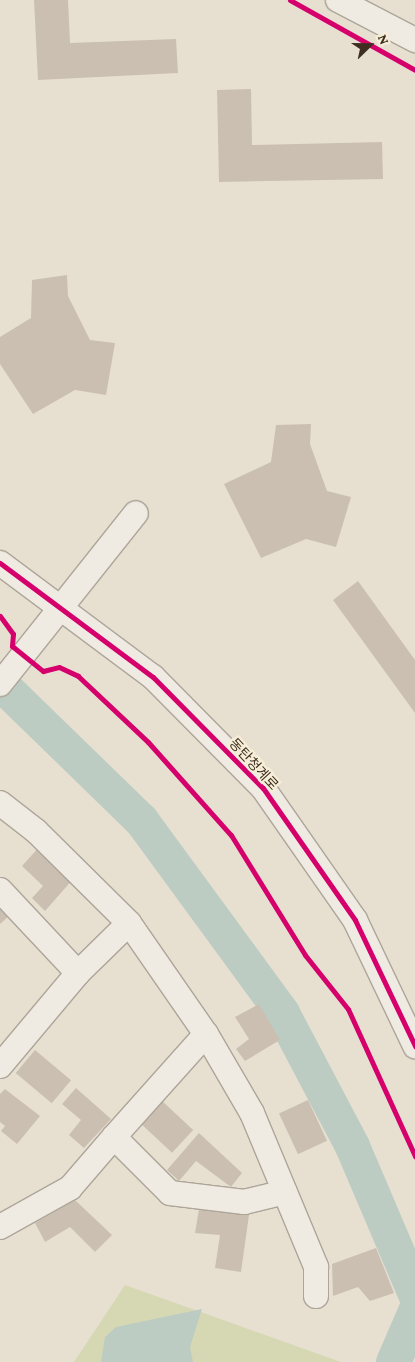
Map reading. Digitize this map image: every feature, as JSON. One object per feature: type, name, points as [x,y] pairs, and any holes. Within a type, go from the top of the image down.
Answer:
[{"type":"street","points":[[338,0],[415,40]]},
{"type":"street","points":[[0,684],[136,513]]},
{"type":"street","name":"동탄청계로","points":[[0,563],[153,677],[263,788],[355,920],[415,1046]]},
{"type":"street","points":[[0,803],[36,831],[129,922],[206,1034],[252,1113],[316,1267],[316,1296]]},
{"type":"street","points":[[0,890],[78,973]]},
{"type":"street","points":[[0,1066],[78,973],[129,922]]},
{"type":"street","points":[[0,1227],[70,1188],[206,1034]]},
{"type":"street","points":[[114,1137],[170,1193],[244,1202],[285,1192]]},
{"type":"green space","points":[[125,1285],[341,1362],[74,1362]]},
{"type":"shaded area","points":[[202,1309],[190,1347],[193,1362],[101,1362],[105,1337],[116,1327]]},
{"type":"building","points":[[34,0],[68,0],[70,43],[176,39],[178,73],[38,80]]},
{"type":"building","points":[[251,89],[252,145],[382,142],[383,179],[219,182],[217,90]]},
{"type":"building","points":[[67,275],[68,296],[90,340],[115,343],[106,395],[75,390],[33,414],[0,364],[0,337],[31,318],[32,280]]},
{"type":"building","points":[[311,424],[310,444],[327,491],[351,497],[336,547],[306,539],[261,558],[224,484],[271,462],[276,425]]},
{"type":"building","points":[[358,581],[415,660],[415,713],[333,600]]},
{"type":"building","points":[[41,845],[74,878],[45,911],[32,898],[43,886],[22,866]]},
{"type":"building","points":[[0,904],[10,915],[0,924]]},
{"type":"building","points":[[259,1004],[280,1040],[245,1061],[236,1049],[249,1039],[235,1017]]},
{"type":"building","points":[[35,1050],[71,1080],[52,1103],[16,1073]]},
{"type":"building","points":[[76,1088],[111,1119],[84,1148],[69,1135],[81,1120],[62,1104]]},
{"type":"building","points":[[5,1089],[40,1116],[17,1144],[1,1131],[5,1126],[0,1122],[0,1094]]},
{"type":"building","points":[[161,1100],[193,1130],[172,1153],[140,1123]]},
{"type":"building","points":[[308,1100],[327,1141],[298,1154],[279,1114]]},
{"type":"building","points":[[199,1133],[242,1173],[231,1187],[196,1161],[179,1181],[167,1170]]},
{"type":"building","points":[[75,1200],[112,1235],[95,1252],[70,1227],[45,1242],[35,1223]]},
{"type":"building","points":[[199,1209],[249,1215],[241,1272],[215,1268],[220,1235],[195,1233]]},
{"type":"building","points":[[376,1248],[394,1293],[370,1301],[358,1287],[333,1296],[332,1264]]},
{"type":"waterway","points":[[0,683],[141,820],[282,1013],[352,1146],[415,1294]]},
{"type":"waterway","points":[[393,1362],[415,1311]]},
{"type":"cycle path","points":[[290,0],[415,70]]},
{"type":"cycle path","points":[[0,563],[153,677],[263,788],[355,920],[415,1046]]},
{"type":"cycle path","points":[[0,616],[13,634],[12,646],[43,671],[59,667],[78,676],[148,742],[231,835],[305,955],[348,1009],[415,1156]]}]
